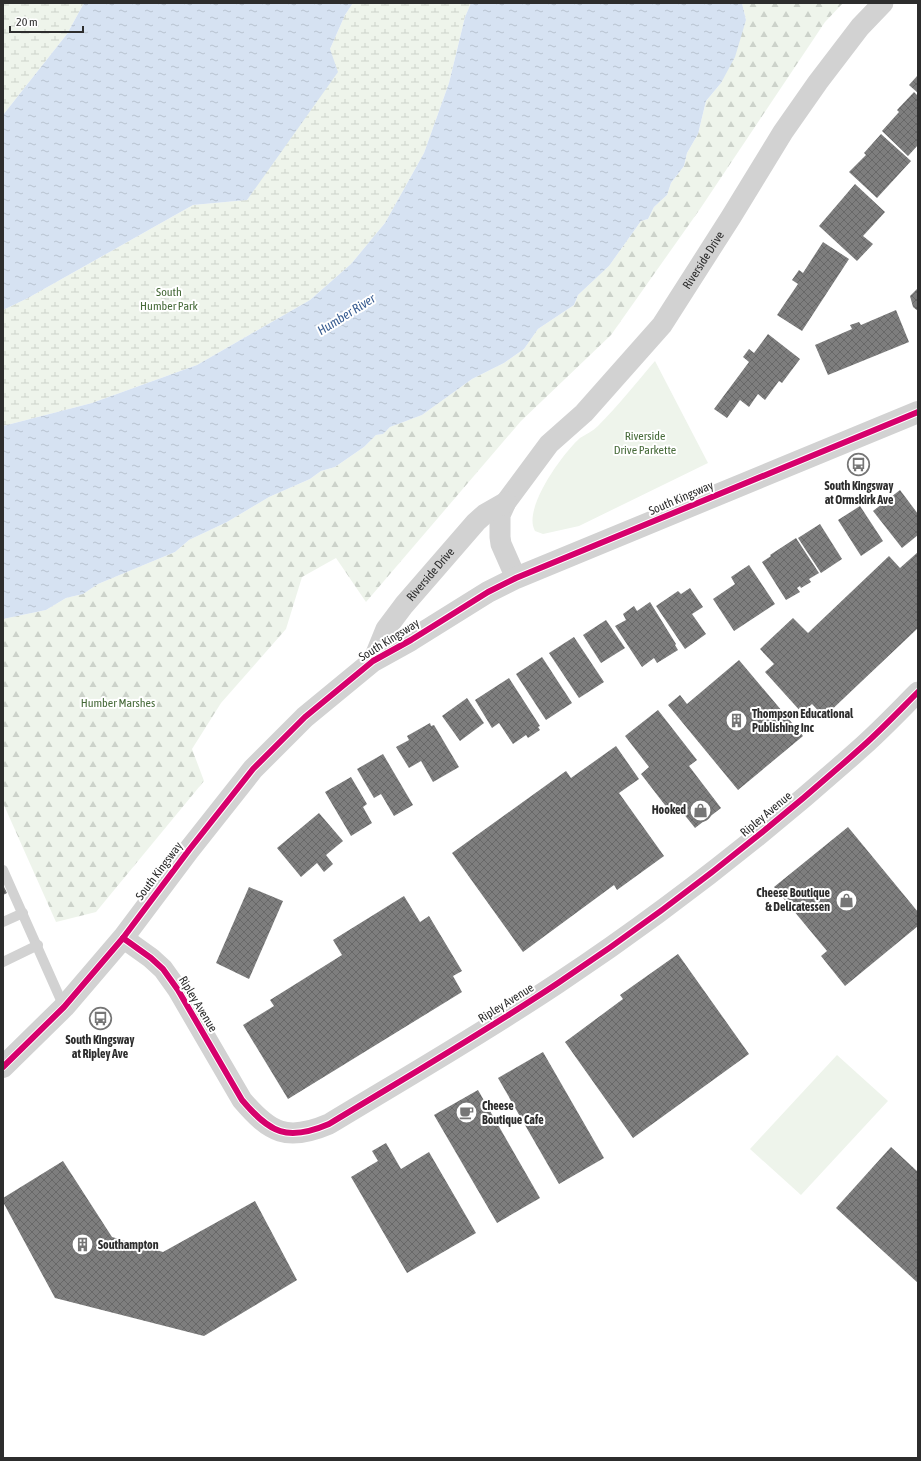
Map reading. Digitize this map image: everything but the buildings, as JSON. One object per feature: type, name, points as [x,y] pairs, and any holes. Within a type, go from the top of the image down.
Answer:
[{"type":"street","name":"Riverside Drive","points":[[516,578],[501,544],[500,537],[500,515],[506,502],[549,444],[584,413],[662,325],[783,132],[818,82],[860,27],[883,3]]},
{"type":"street","name":"South Kingsway","points":[[3,1067],[64,1007],[123,938],[189,850],[253,769],[305,717],[373,661],[411,640],[488,592],[516,578],[917,415]]},
{"type":"street","name":"Riverside Drive","points":[[373,661],[386,629],[404,605],[476,522],[485,514],[506,502]]},
{"type":"street","name":"Ripley Avenue","points":[[123,938],[151,958],[163,969],[178,990],[242,1100],[252,1112],[262,1122],[282,1132],[298,1133],[313,1131],[329,1124],[481,1032],[557,984],[631,934],[717,869],[799,801],[864,745],[918,692]]},
{"type":"lane","points":[[3,870],[38,945],[64,1007]]},
{"type":"lane","points":[[3,922],[23,913]]},
{"type":"lane","points":[[3,962],[38,945]]},
{"type":"green space","points":[[3,3],[84,3],[67,34],[3,115]]},
{"type":"green space","name":"South Humber Park","points":[[353,3],[471,3],[465,17],[449,83],[424,153],[385,223],[351,264],[310,300],[197,365],[92,403],[3,426],[3,310],[28,298],[193,205],[247,200],[330,49],[345,15]]},
{"type":"green space","name":"Humber Marshes","points":[[742,3],[843,3],[825,22],[700,209],[611,335],[521,421],[366,602],[336,558],[302,577],[286,629],[221,703],[192,749],[204,781],[96,912],[56,922],[3,803],[3,619],[46,610],[66,598],[83,594],[98,584],[175,552],[189,540],[227,522],[269,497],[310,479],[321,471],[335,467],[364,447],[376,435],[383,434],[390,427],[422,415],[472,379],[504,363],[524,349],[538,329],[574,305],[578,295],[609,266],[641,221],[648,219],[654,207],[667,195],[671,183],[684,166],[687,153],[698,134],[706,101],[721,83],[746,20]]},
{"type":"green space","name":"Riverside Drive Parkette","points":[[655,361],[708,463],[579,526],[543,534],[535,531],[533,521],[534,509],[546,482],[555,468],[580,438],[598,426]]},
{"type":"green space","points":[[837,1055],[888,1101],[801,1195],[750,1149]]},
{"type":"water","points":[[84,3],[353,3],[345,15],[330,49],[338,72],[247,200],[193,205],[28,298],[3,310],[3,115],[67,34]]},
{"type":"water","name":"Humber River","points":[[471,3],[742,3],[746,20],[735,57],[721,83],[706,101],[698,134],[687,153],[684,166],[671,183],[667,195],[654,207],[648,219],[641,221],[609,266],[578,295],[574,305],[538,329],[524,349],[504,363],[472,379],[422,415],[390,427],[383,434],[376,435],[364,447],[335,467],[321,471],[310,479],[269,497],[227,522],[189,540],[175,552],[98,584],[83,594],[66,598],[46,610],[3,619],[3,426],[92,403],[197,365],[310,300],[351,264],[385,223],[424,153],[449,83],[465,17]]},
{"type":"cycle path","points":[[3,1067],[64,1007],[123,938],[189,850],[253,769],[305,717],[373,661],[411,640],[488,592],[516,578],[918,412]]},
{"type":"cycle path","points":[[123,938],[151,958],[163,969],[178,990],[242,1100],[252,1111],[271,1127],[280,1131],[290,1133],[314,1129],[329,1124],[501,1020],[598,956],[637,928],[715,870],[827,778],[870,740],[918,692]]},
{"type":"place","name":"South Kingsway at Ormskirk Ave","points":[[859,465]]},
{"type":"place","name":"Thompson Educational Publishing Inc","points":[[736,721]]},
{"type":"place","name":"Hooked","points":[[701,810]]},
{"type":"place","name":"Cheese Boutique & Delicatessen","points":[[846,900]]},
{"type":"place","name":"South Kingsway at Ripley Ave","points":[[100,1019]]},
{"type":"place","name":"Cheese Boutique Cafe","points":[[466,1113]]},
{"type":"place","name":"Southampton","points":[[82,1245]]}]
